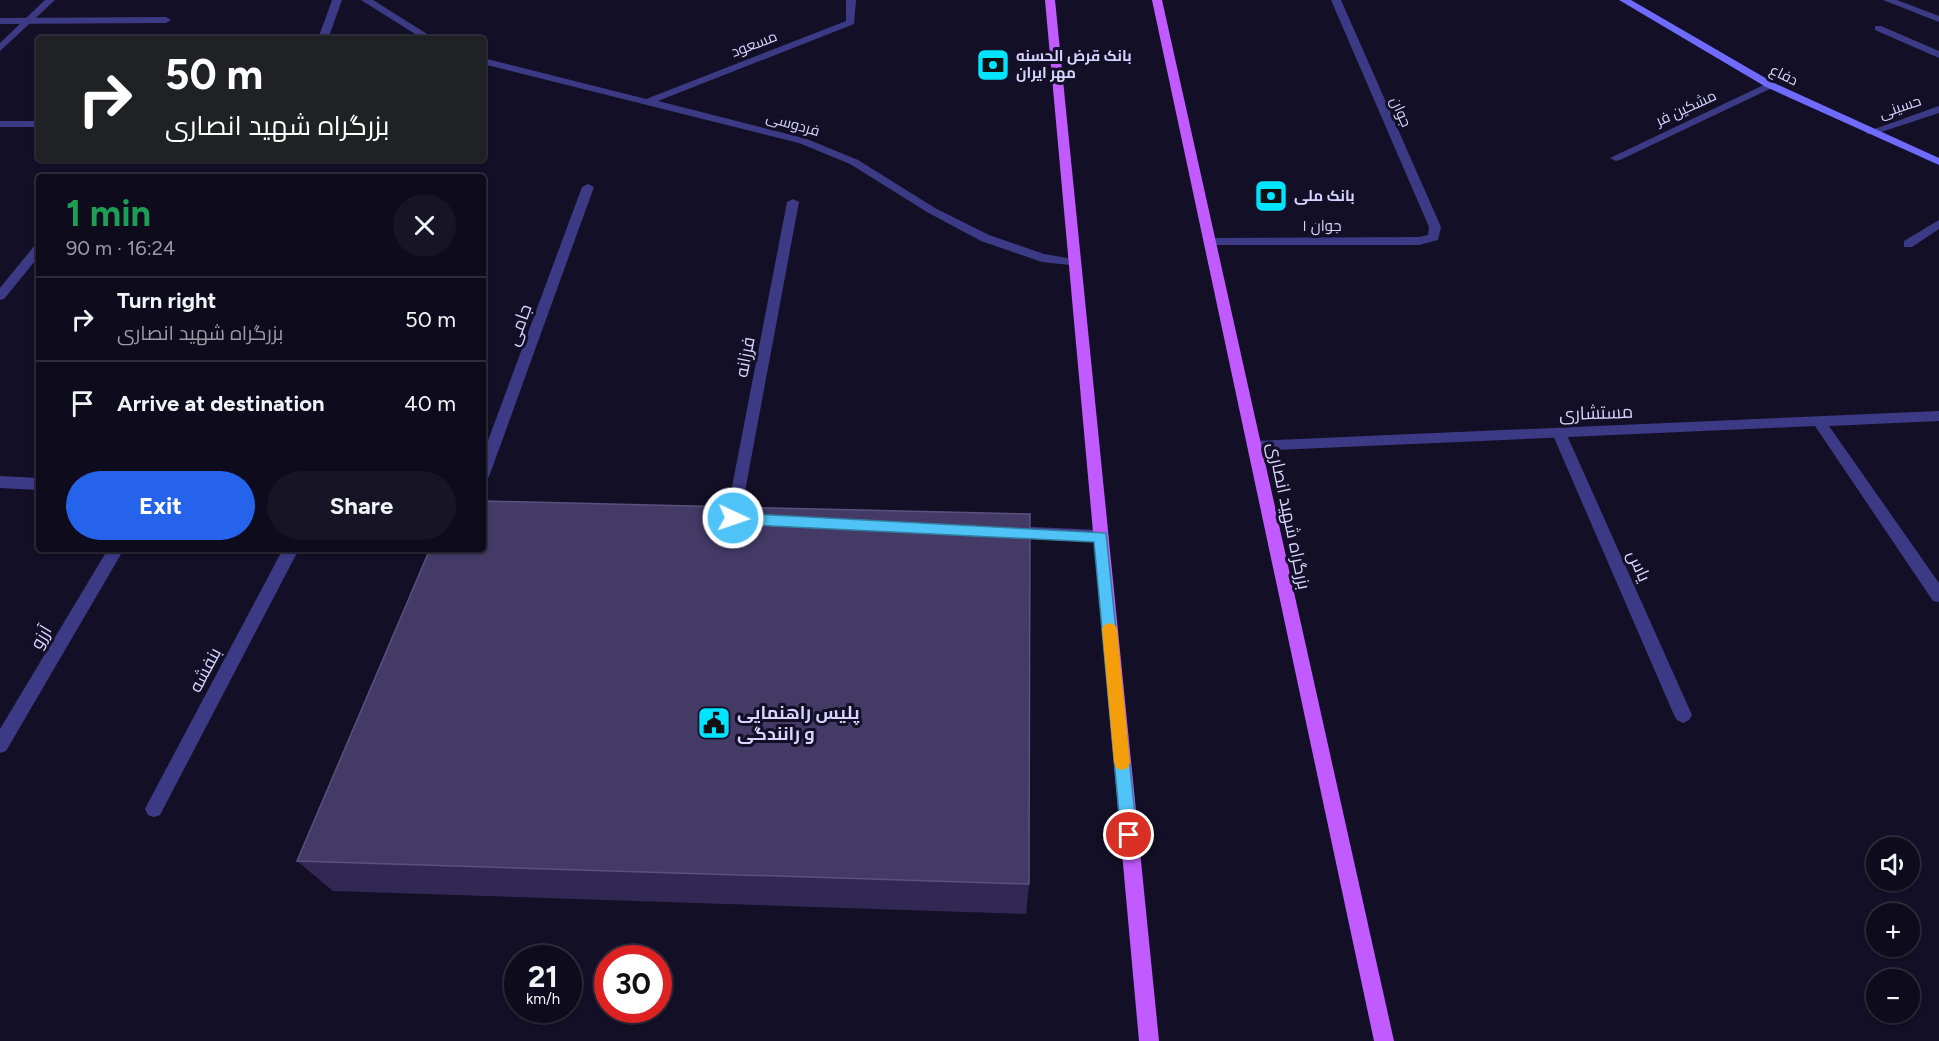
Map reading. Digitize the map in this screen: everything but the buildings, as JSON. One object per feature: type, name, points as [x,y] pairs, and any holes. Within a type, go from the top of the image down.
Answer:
[{"type":"main road","points":[[1050,0],[1149,1041]]},
{"type":"main road","name":"بزرگراه شهید انصاری","points":[[1156,0],[1384,1041]]},
{"type":"main road","name":"دفاع","points":[[1624,0],[1770,85],[1939,162]]},
{"type":"street","points":[[0,48],[50,0]]},
{"type":"street","points":[[324,36],[337,0]]},
{"type":"street","points":[[366,0],[424,36]]},
{"type":"street","name":"مسعود","points":[[647,102],[850,22],[851,0]]},
{"type":"street","name":"جوان","points":[[1336,0],[1435,227],[1434,237]]},
{"type":"street","points":[[1888,0],[1939,19]]},
{"type":"street","points":[[0,21],[165,20]]},
{"type":"street","points":[[1878,28],[1939,55]]},
{"type":"street","name":"فردوسی","points":[[486,62],[803,141],[854,162],[931,210],[985,238],[1042,258],[1075,263]]},
{"type":"street","name":"مشکین فر","points":[[1616,158],[1770,85]]},
{"type":"street","name":"حسینی","points":[[1871,132],[1937,111]]},
{"type":"street","points":[[0,124],[36,124]]},
{"type":"street","name":"جامی","points":[[486,466],[588,188]]},
{"type":"street","name":"فرزانه","points":[[733,518],[793,202]]},
{"type":"street","points":[[1908,244],[1939,224]]},
{"type":"street","name":"جوان ۱","points":[[1209,242],[1419,241],[1434,237]]},
{"type":"street","points":[[0,296],[36,252]]},
{"type":"street","name":"مستشاری","points":[[1254,446],[1939,416]]},
{"type":"street","points":[[1819,422],[1939,596]]},
{"type":"street","name":"یاس","points":[[1559,433],[1683,716]]},
{"type":"street","points":[[0,482],[36,484]]},
{"type":"street","points":[[994,531],[1101,536]]},
{"type":"street","name":"آرزو","points":[[0,745],[114,552]]},
{"type":"street","name":"بنفشه","points":[[154,809],[289,552]]},
{"type":"slow traffic","points":[[1110,629],[1122,762]]},
{"type":"place","name":"بانک قرض الحسنه مهر ایران","points":[[993,65]]},
{"type":"place","name":"بانک ملی","points":[[1271,196]]},
{"type":"place","name":"پلیس راهنمایی و رانندگی","points":[[714,723]]},
{"type":"route","points":[[733,518],[1101,536],[1129,835]]}]
